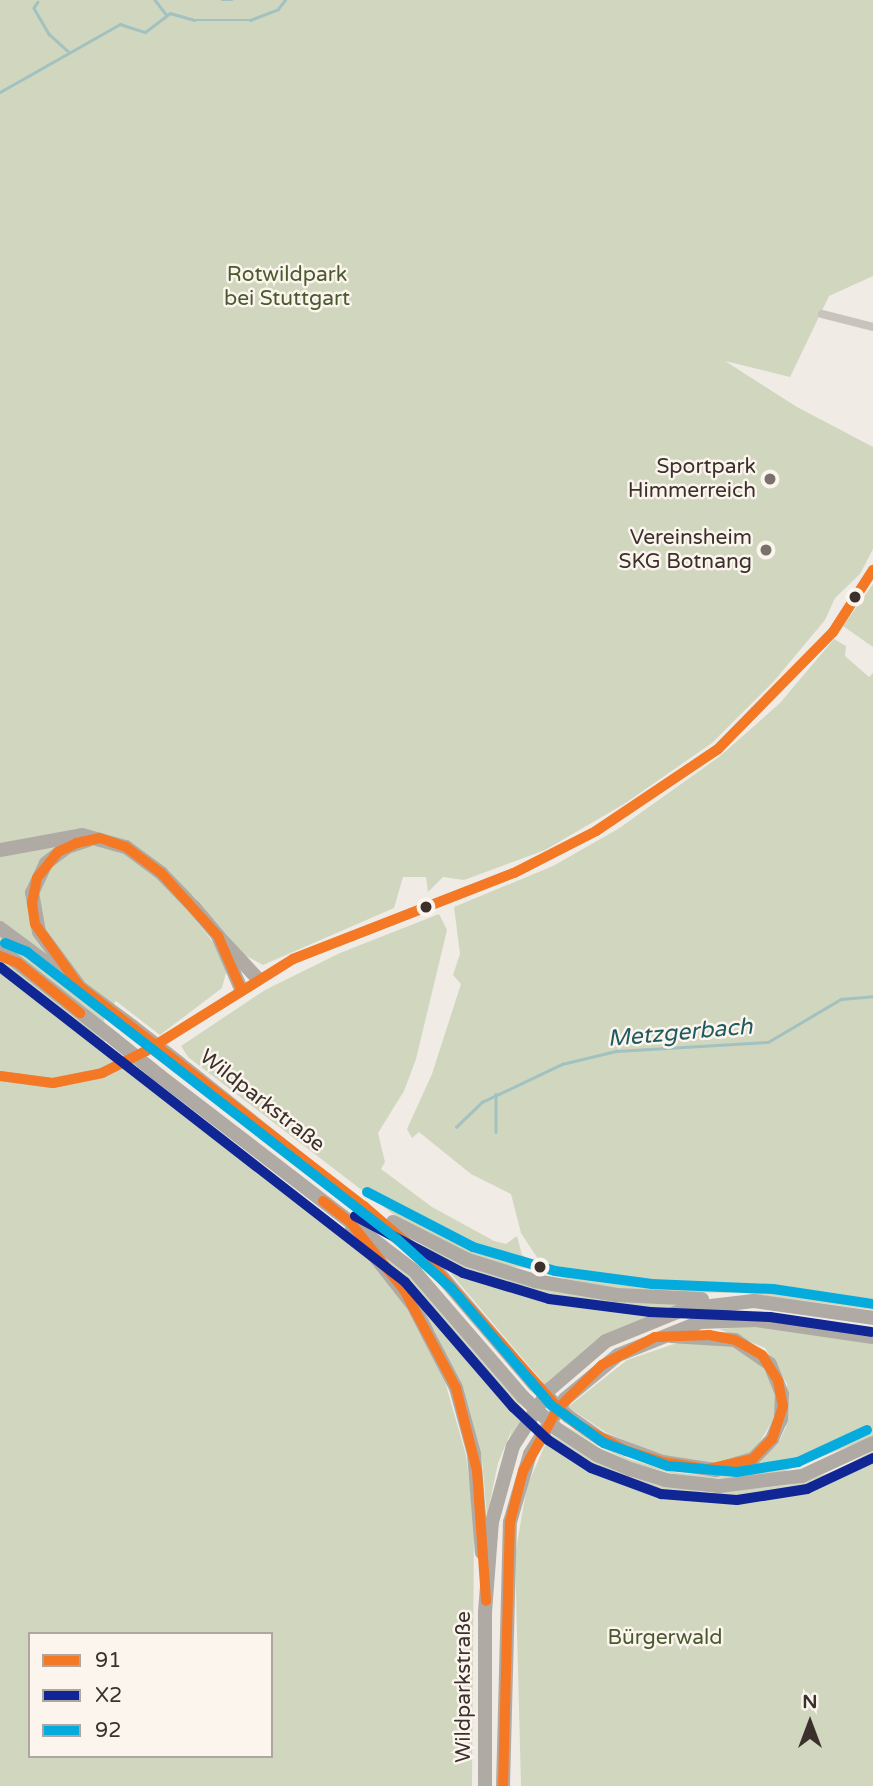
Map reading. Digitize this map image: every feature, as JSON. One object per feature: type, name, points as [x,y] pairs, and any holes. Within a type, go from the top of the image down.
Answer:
[{"type":"highway","points":[[0,850],[69,836],[100,838],[146,860],[218,936],[237,951],[258,979]]},
{"type":"highway","points":[[79,986],[39,932],[32,893],[41,871],[58,852],[100,838]]},
{"type":"highway","name":"Wildparkstraße","points":[[0,928],[132,1026],[364,1206]]},
{"type":"highway","points":[[218,936],[241,989]]},
{"type":"highway","name":"Wildparkstraße","points":[[0,949],[350,1222]]},
{"type":"highway","points":[[0,956],[18,963]]},
{"type":"highway","points":[[364,1206],[439,1247],[512,1275],[617,1295],[771,1303],[873,1318]]},
{"type":"highway","points":[[364,1206],[446,1279],[534,1384],[568,1416],[626,1451],[676,1465],[723,1469],[746,1462],[762,1451],[779,1425],[783,1406],[778,1381],[766,1360],[748,1346],[726,1338],[655,1337]]},
{"type":"highway","points":[[350,1222],[388,1250],[440,1297],[523,1397],[557,1429],[597,1455],[629,1469],[665,1480],[719,1486],[802,1475],[873,1443]]},
{"type":"highway","points":[[350,1222],[413,1305],[456,1388],[477,1471],[486,1588]]},
{"type":"highway","points":[[486,1588],[500,1483],[513,1446],[542,1398],[580,1359],[620,1334],[662,1315],[725,1301]]},
{"type":"highway","name":"Wildparkstraße","points":[[503,1786],[508,1545],[517,1489],[530,1454],[553,1414],[588,1377],[655,1337],[700,1322],[736,1320],[873,1337]]},
{"type":"highway","name":"Wildparkstraße","points":[[485,1786],[486,1588]]},
{"type":"highway","points":[[504,1694],[513,1786]]},
{"type":"street","points":[[822,314],[873,327]]},
{"type":"street","points":[[0,1076],[46,1084],[90,1078],[146,1051],[241,989],[330,942],[514,873],[596,831],[718,749],[802,666],[842,621],[873,570]]},
{"type":"green space","name":"Rotwildpark bei Stuttgart","points":[[0,0],[873,0],[873,276],[829,296],[790,377],[725,361],[797,407],[873,447],[873,549],[860,574],[835,598],[825,620],[774,681],[712,743],[624,804],[545,850],[464,880],[443,877],[428,892],[426,877],[403,877],[394,908],[263,965],[243,954],[193,895],[185,906],[215,945],[227,969],[222,988],[160,1035],[116,1001],[104,1016],[105,1046],[313,1207],[370,1261],[404,1304],[443,1375],[466,1455],[474,1523],[472,1786],[0,1786]]},
{"type":"green space","points":[[873,584],[873,647],[843,626]]},
{"type":"green space","points":[[834,639],[846,646],[845,656],[869,677],[873,673],[873,1310],[745,1293],[634,1292],[566,1279],[546,1271],[521,1233],[511,1194],[471,1174],[419,1132],[412,1138],[407,1129],[432,1074],[461,984],[453,975],[460,954],[454,907],[553,866],[618,829],[719,757],[780,703]]},
{"type":"green space","points":[[439,914],[447,930],[416,1059],[404,1091],[378,1133],[385,1162],[381,1169],[432,1207],[494,1241],[506,1244],[517,1236],[522,1255],[541,1265],[541,1270],[507,1266],[464,1252],[397,1217],[188,1057],[181,1046],[265,990],[340,953]]},
{"type":"green space","points":[[419,1244],[478,1269],[681,1304],[610,1333],[545,1385],[442,1263]]},
{"type":"green space","points":[[378,1249],[421,1287],[526,1412],[508,1443],[513,1427],[498,1463],[487,1516],[482,1459],[463,1391],[435,1331]]},
{"type":"green space","points":[[758,1325],[873,1343],[873,1437],[777,1474],[710,1479],[675,1474],[636,1464],[602,1448],[564,1425],[629,1459],[673,1472],[719,1477],[748,1469],[778,1444],[786,1427],[787,1384],[765,1348],[719,1329]]},
{"type":"green space","points":[[680,1342],[729,1344],[765,1367],[775,1388],[775,1417],[754,1451],[735,1461],[711,1464],[666,1457],[607,1433],[568,1407],[627,1360]]},
{"type":"green space","name":"Bürgerwald","points":[[550,1434],[634,1478],[710,1493],[790,1485],[835,1471],[873,1451],[873,1786],[521,1786],[515,1555],[527,1486]]},
{"type":"waterway","points":[[155,0],[166,14]]},
{"type":"waterway","points":[[222,0],[232,0]]},
{"type":"waterway","points":[[0,92],[120,24],[145,32],[170,13],[194,20],[250,20],[278,9],[285,0]]},
{"type":"waterway","points":[[38,2],[34,8],[49,34],[68,51]]},
{"type":"waterway","name":"Metzgerbach","points":[[456,1127],[482,1102],[562,1064],[616,1051],[768,1042],[841,999],[873,996]]},
{"type":"waterway","points":[[496,1094],[496,1132]]},
{"type":"transit line","name":"91","points":[[0,1076],[53,1083],[102,1073],[146,1051],[293,959],[514,873],[596,831],[718,749],[833,632],[873,570]]},
{"type":"transit line","name":"91","points":[[241,989],[218,936],[161,873],[126,847],[100,838],[77,843],[58,852],[37,878],[32,903],[35,924],[79,986],[364,1206],[432,1265],[558,1408]]},
{"type":"transit line","name":"92","points":[[5,943],[27,952],[397,1239],[451,1288],[551,1405],[604,1443],[668,1466],[737,1472],[798,1462],[867,1430]]},
{"type":"transit line","name":"91","points":[[0,956],[18,963],[80,1013]]},
{"type":"transit line","name":"X2","points":[[0,967],[405,1282],[513,1407],[548,1440],[591,1468],[661,1494],[737,1500],[807,1489],[873,1458]]},
{"type":"transit line","name":"92","points":[[367,1192],[473,1247],[555,1271],[652,1284],[773,1289],[873,1304]]},
{"type":"transit line","name":"91","points":[[323,1201],[350,1222],[404,1290],[456,1388],[477,1471],[486,1601]]},
{"type":"transit line","name":"X2","points":[[355,1216],[463,1273],[549,1299],[650,1312],[770,1317],[871,1332]]},
{"type":"transit line","name":"91","points":[[709,1335],[735,1340],[762,1355],[778,1381],[783,1406],[772,1439],[753,1459],[707,1469],[663,1462],[626,1451],[578,1425],[558,1408],[602,1365],[655,1337],[709,1335]]},
{"type":"transit line","name":"91","points":[[503,1786],[510,1522],[523,1471],[558,1408]]},
{"type":"place","name":"Sportpark Himmerreich","points":[[770,479]]},
{"type":"place","name":"Vereinsheim SKG Botnang","points":[[766,550]]}]
